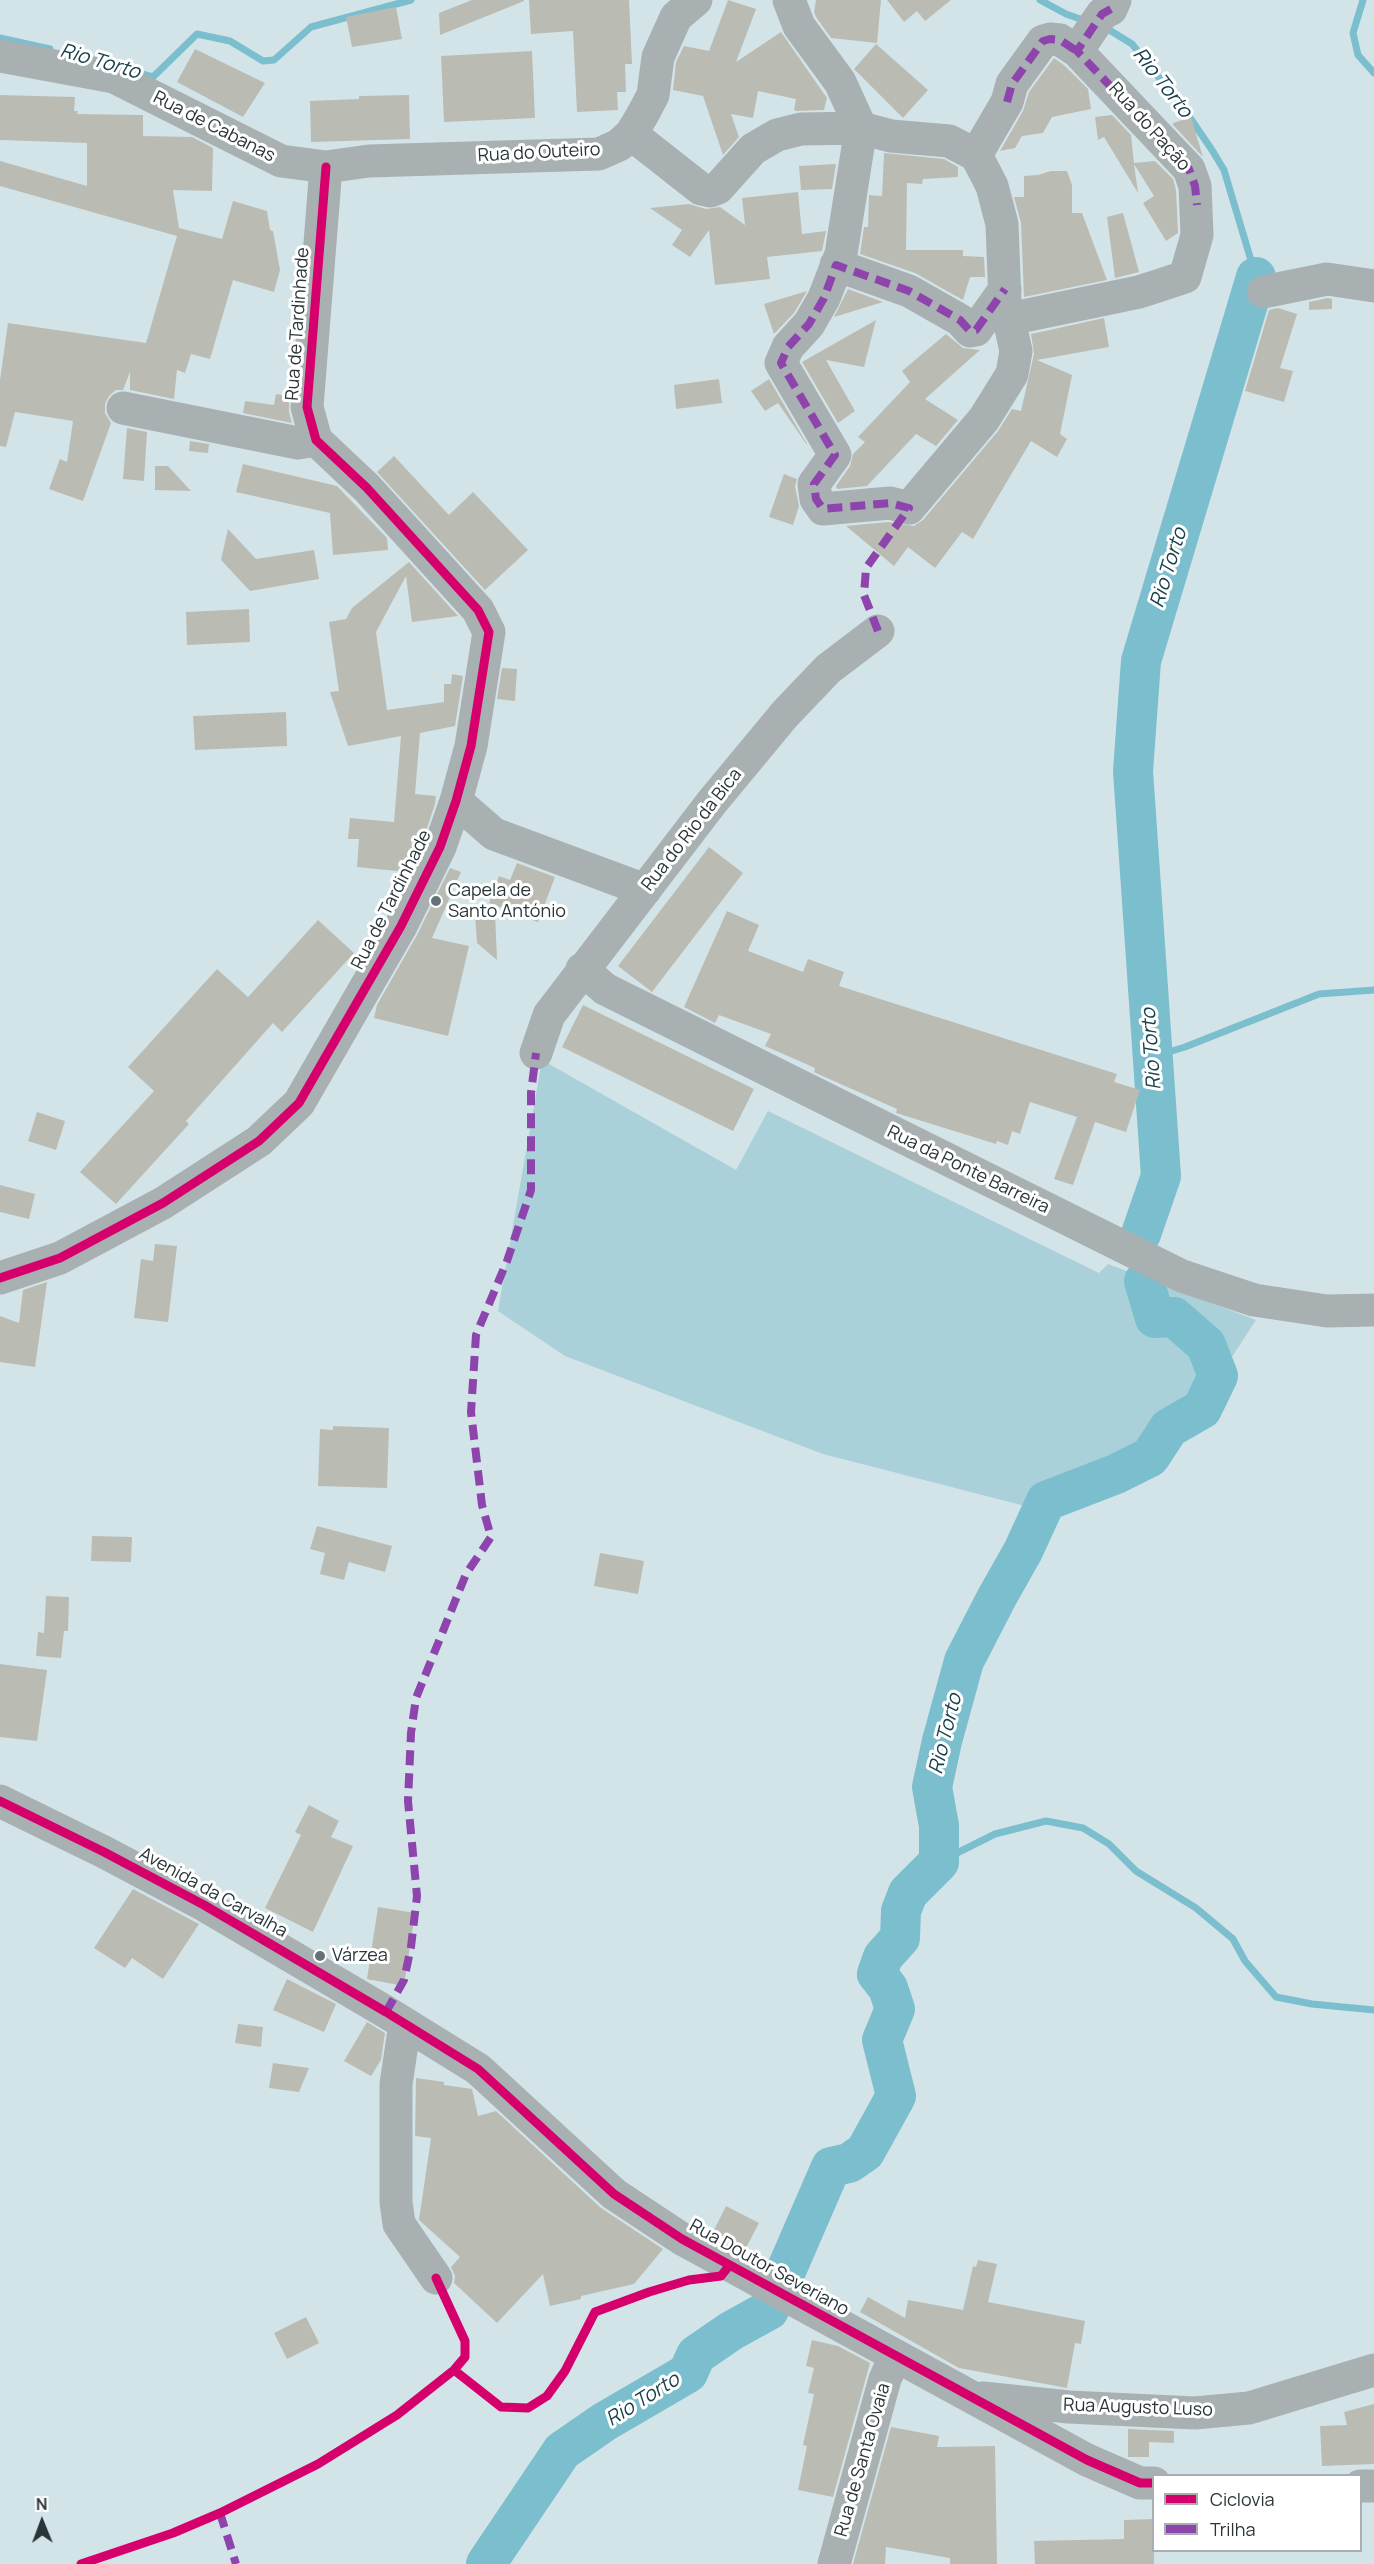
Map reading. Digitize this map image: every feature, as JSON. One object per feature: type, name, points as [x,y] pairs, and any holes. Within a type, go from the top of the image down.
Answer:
[{"type":"street","name":"Rua do Outeiro","points":[[326,167],[369,161],[599,154],[619,145],[631,134],[653,95],[658,57],[676,17],[696,0]]},
{"type":"street","points":[[631,134],[701,189],[710,191],[718,188],[753,149],[777,135],[801,129],[861,128],[891,136],[949,141],[976,154],[992,186],[1002,224],[1007,304],[1016,351],[1012,374],[984,419],[909,508],[890,503],[824,509],[816,499],[814,484],[835,456],[781,363],[788,347],[809,324],[824,298],[841,254],[861,128],[840,82],[799,26],[789,0]]},
{"type":"street","points":[[976,154],[1007,102],[1012,84],[1043,41],[1060,40],[1099,20]]},
{"type":"street","name":"Rua do Pação","points":[[1007,304],[1139,292],[1185,276],[1197,236],[1195,186],[1189,169],[1099,20]]},
{"type":"street","name":"Rua de Cabanas","points":[[0,57],[114,77],[281,161],[326,167]]},
{"type":"street","name":"Rua de Tardinhade","points":[[0,1278],[60,1258],[163,1203],[258,1142],[299,1103],[400,926],[440,848],[456,801],[471,746],[489,632],[478,610],[367,488],[316,440],[308,407],[326,167]]},
{"type":"street","points":[[836,265],[909,291],[960,320],[970,331],[976,330],[1007,304]]},
{"type":"street","points":[[1263,292],[1327,279],[1374,286]]},
{"type":"street","points":[[123,408],[298,442],[316,440]]},
{"type":"street","name":"Rua do Rio da Bica","points":[[536,1053],[549,1015],[712,802],[785,714],[828,669],[878,631]]},
{"type":"street","points":[[456,801],[494,834],[645,890]]},
{"type":"street","name":"Rua da Ponte Barreira","points":[[582,969],[605,989],[1182,1276],[1254,1300],[1327,1311],[1374,1310]]},
{"type":"street","name":"Avenida da Carvalha","points":[[0,1801],[204,1905],[405,2024]]},
{"type":"street","points":[[405,2024],[396,2084],[397,2213],[399,2223],[436,2278]]},
{"type":"street","name":"Rua Doutor Severiano","points":[[405,2024],[478,2069],[614,2194],[682,2239],[1087,2460],[1140,2482],[1152,2483]]},
{"type":"street","name":"Rua de Santa Ovaia","points":[[834,2564],[885,2379],[895,2357]]},
{"type":"street","name":"Rua Augusto Luso","points":[[968,2397],[1069,2407],[1195,2413],[1249,2408],[1374,2370]]},
{"type":"shaded area","points":[[542,1060],[736,1170],[768,1111],[1099,1273],[1108,1264],[1256,1320],[1213,1386],[1089,1486],[1034,1499],[1029,1507],[823,1454],[565,1356],[498,1311]]},
{"type":"building","points":[[472,0],[524,1],[440,35],[439,13]]},
{"type":"building","points":[[529,0],[629,0],[632,64],[625,64],[626,92],[617,92],[618,110],[577,112],[573,31],[531,34]]},
{"type":"building","points":[[728,0],[756,9],[736,62],[781,32],[827,98],[824,110],[796,111],[794,110],[796,99],[758,91],[753,118],[731,114],[739,137],[723,155],[703,96],[673,90],[676,62],[684,46],[709,51]]},
{"type":"building","points":[[816,0],[881,0],[877,43],[831,38],[814,12]]},
{"type":"building","points":[[887,0],[951,0],[925,21],[917,11],[904,22]]},
{"type":"building","points":[[396,7],[402,39],[352,47],[346,17]]},
{"type":"building","points":[[876,44],[928,90],[903,118],[854,69]]},
{"type":"building","points":[[195,49],[265,83],[243,117],[177,82]]},
{"type":"building","points":[[532,51],[535,118],[444,122],[441,56]]},
{"type":"building","points":[[1054,58],[1088,89],[1091,109],[1052,117],[1043,133],[1022,136],[1015,148],[1000,151],[1023,111],[1029,92]]},
{"type":"building","points":[[0,95],[75,97],[74,111],[78,111],[77,114],[143,115],[143,136],[192,137],[213,148],[212,191],[173,190],[179,228],[222,239],[233,201],[267,211],[270,230],[273,231],[280,270],[274,292],[233,280],[210,359],[191,354],[185,373],[177,370],[174,399],[130,390],[130,372],[123,390],[116,390],[109,396],[105,404],[105,413],[111,423],[83,501],[49,489],[60,459],[67,462],[73,421],[15,412],[6,447],[0,446],[0,380],[8,323],[146,343],[177,236],[0,186],[0,161],[87,186],[87,143],[0,140]]},
{"type":"building","points":[[409,95],[410,139],[311,142],[310,101],[359,99],[359,96]]},
{"type":"building","points":[[1112,115],[1131,135],[1134,163],[1155,161],[1173,179],[1176,190],[1178,233],[1166,241],[1143,203],[1154,196],[1134,164],[1138,193],[1104,137],[1098,140],[1095,117]]},
{"type":"building","points":[[1191,117],[1203,157],[1173,125],[1173,123]]},
{"type":"building","points":[[884,153],[944,159],[958,167],[958,177],[923,179],[922,184],[907,183],[906,250],[963,250],[963,256],[984,257],[985,277],[970,277],[963,300],[915,273],[860,254],[864,227],[868,227],[869,195],[882,196]]},
{"type":"building","points":[[836,164],[832,189],[801,190],[799,166]]},
{"type":"building","points":[[1051,171],[1067,171],[1072,185],[1072,213],[1082,213],[1107,280],[1024,297],[1021,223],[1014,197],[1024,197],[1024,176]]},
{"type":"building","points":[[798,192],[802,234],[826,231],[822,251],[767,257],[770,279],[715,285],[709,230],[690,257],[672,245],[682,230],[650,208],[689,204],[706,209],[720,207],[745,225],[742,198]]},
{"type":"building","points":[[1123,213],[1139,272],[1115,278],[1107,217]]},
{"type":"building","points":[[848,289],[883,302],[834,317]]},
{"type":"building","points":[[807,291],[794,313],[774,334],[764,304]]},
{"type":"building","points":[[1332,299],[1332,309],[1309,310],[1309,302]]},
{"type":"building","points":[[1278,308],[1297,314],[1280,368],[1293,371],[1284,402],[1245,391],[1269,310]]},
{"type":"building","points":[[1104,318],[1109,347],[1037,360],[1072,375],[1060,434],[1067,439],[1057,457],[1031,441],[973,539],[962,532],[935,568],[908,547],[894,566],[846,526],[888,522],[914,526],[923,520],[998,431],[1012,409],[1021,411],[1034,354],[1031,334]]},
{"type":"building","points":[[876,320],[864,367],[826,360],[855,411],[838,423],[802,362]]},
{"type":"building","points":[[946,334],[963,348],[980,350],[925,399],[958,420],[936,446],[916,434],[867,486],[837,489],[836,486],[850,466],[853,454],[865,442],[858,437],[910,382],[902,371]]},
{"type":"building","points":[[719,379],[722,403],[676,409],[674,385]]},
{"type":"building","points":[[769,379],[807,445],[778,403],[765,411],[751,391]]},
{"type":"building","points":[[276,394],[289,396],[292,423],[243,413],[245,401],[274,405]]},
{"type":"building","points":[[127,428],[147,432],[144,481],[123,479]]},
{"type":"building","points":[[190,441],[209,444],[208,453],[189,451]]},
{"type":"building","points":[[394,456],[449,515],[473,492],[528,550],[485,590],[377,472]]},
{"type":"building","points":[[243,464],[337,486],[387,538],[388,550],[333,555],[330,513],[236,492]]},
{"type":"building","points":[[155,466],[168,466],[191,491],[155,490]]},
{"type":"building","points":[[784,474],[797,479],[795,486],[799,506],[793,525],[769,517]]},
{"type":"building","points":[[228,529],[256,559],[314,550],[319,579],[250,591],[221,560]]},
{"type":"building","points":[[409,562],[458,616],[412,622],[406,576],[376,632],[387,710],[444,702],[444,684],[451,684],[452,674],[463,676],[455,726],[420,733],[415,794],[436,796],[423,840],[407,872],[357,867],[359,839],[348,839],[350,818],[394,822],[401,736],[348,746],[330,692],[339,691],[329,622],[346,619],[352,608]]},
{"type":"building","points":[[249,609],[250,642],[187,645],[186,612]]},
{"type":"building","points":[[502,668],[517,669],[515,701],[497,699]]},
{"type":"building","points":[[286,712],[287,746],[195,750],[193,716]]},
{"type":"building","points":[[709,847],[743,873],[652,992],[618,966]]},
{"type":"building","points":[[517,863],[555,877],[538,922],[489,903],[499,876],[510,880]]},
{"type":"building","points":[[450,868],[461,872],[432,938],[469,946],[448,1036],[374,1018],[377,1005],[417,935]]},
{"type":"building","points":[[727,911],[759,925],[748,951],[803,972],[808,959],[844,972],[839,986],[1117,1074],[1114,1082],[1140,1090],[1126,1132],[1095,1122],[1073,1185],[1054,1179],[1077,1117],[1030,1102],[1020,1134],[1012,1131],[1008,1145],[997,1141],[996,1144],[896,1113],[897,1109],[818,1074],[814,1072],[815,1068],[765,1046],[771,1034],[719,1015],[715,1023],[684,1007]]},
{"type":"building","points":[[495,913],[497,960],[477,943],[475,915]]},
{"type":"building","points":[[318,920],[354,953],[282,1032],[273,1023],[186,1121],[189,1124],[116,1204],[80,1172],[154,1091],[128,1067],[217,969],[248,997]]},
{"type":"building","points":[[583,1005],[754,1089],[733,1131],[562,1047]]},
{"type":"building","points":[[37,1112],[65,1121],[56,1150],[28,1141]]},
{"type":"building","points":[[0,1185],[35,1194],[29,1219],[0,1212]]},
{"type":"building","points":[[155,1244],[177,1246],[168,1322],[134,1318],[141,1259],[153,1261]]},
{"type":"building","points":[[47,1282],[35,1367],[0,1362],[0,1316],[19,1323],[23,1290]]},
{"type":"building","points":[[333,1426],[389,1428],[387,1488],[318,1486],[320,1429],[333,1430]]},
{"type":"building","points":[[317,1526],[392,1546],[385,1572],[349,1562],[344,1580],[320,1574],[325,1553],[310,1549]]},
{"type":"building","points":[[92,1536],[132,1537],[131,1562],[91,1561]]},
{"type":"building","points":[[600,1553],[644,1561],[638,1594],[594,1586]]},
{"type":"building","points":[[46,1596],[69,1597],[68,1631],[64,1631],[61,1658],[36,1656],[38,1632],[44,1633]]},
{"type":"building","points":[[0,1664],[47,1670],[37,1741],[0,1737]]},
{"type":"building","points":[[309,1805],[339,1821],[331,1837],[353,1846],[313,1932],[265,1908],[301,1835],[295,1832]]},
{"type":"building","points":[[133,1889],[199,1924],[163,1979],[132,1958],[125,1968],[94,1948]]},
{"type":"building","points":[[378,1907],[415,1913],[404,1986],[367,1979]]},
{"type":"building","points":[[287,1979],[336,2004],[324,2032],[273,2010]]},
{"type":"building","points":[[367,2022],[385,2033],[381,2060],[371,2076],[344,2061]]},
{"type":"building","points":[[238,2024],[263,2027],[261,2047],[235,2043]]},
{"type":"building","points":[[273,2063],[309,2068],[299,2092],[269,2088]]},
{"type":"building","points":[[416,2078],[472,2089],[478,2116],[496,2111],[601,2208],[663,2249],[634,2284],[581,2296],[581,2299],[550,2306],[543,2274],[497,2323],[454,2283],[455,2276],[451,2267],[460,2257],[419,2220],[431,2138],[415,2136]]},
{"type":"building","points":[[726,2206],[759,2223],[746,2248],[713,2232]]},
{"type":"building","points":[[978,2260],[997,2264],[988,2302],[1085,2321],[1081,2344],[1075,2343],[1067,2388],[959,2368],[860,2312],[868,2297],[905,2318],[908,2300],[963,2310],[973,2266],[976,2267]]},
{"type":"building","points":[[306,2317],[319,2343],[287,2359],[274,2333]]},
{"type":"building","points":[[812,2340],[838,2346],[870,2363],[833,2497],[798,2490],[807,2446],[803,2445],[814,2394],[808,2393],[814,2368],[806,2366]]},
{"type":"building","points":[[1374,2404],[1374,2464],[1322,2466],[1320,2426],[1347,2425],[1344,2412]]},
{"type":"building","points":[[891,2427],[939,2436],[937,2447],[995,2446],[997,2564],[950,2564],[950,2558],[886,2547],[885,2564],[853,2564]]},
{"type":"building","points":[[1128,2429],[1174,2431],[1174,2443],[1149,2442],[1149,2457],[1128,2457]]},
{"type":"building","points":[[1152,2519],[1154,2564],[1035,2564],[1034,2541],[1124,2539],[1124,2520]]},
{"type":"waterway","name":"Rio Torto","points":[[142,74],[153,77],[197,34],[230,41],[263,61],[274,60],[311,27],[411,0]]},
{"type":"waterway","name":"Rio Torto","points":[[1040,0],[1066,14],[1086,21]]},
{"type":"waterway","points":[[1363,0],[1353,33],[1358,55],[1374,73]]},
{"type":"waterway","name":"Rio Torto","points":[[1103,26],[1132,44],[1184,109],[1212,150],[1224,170],[1256,277],[1267,275]]},
{"type":"waterway","name":"Rio Torto","points":[[0,38],[50,49]]},
{"type":"waterway","name":"Rio Torto","points":[[1141,1234],[1161,1176],[1133,771],[1141,661],[1256,277]]},
{"type":"waterway","points":[[1152,1057],[1185,1047],[1319,994],[1374,990]]},
{"type":"waterway","name":"Rio Torto","points":[[486,2564],[562,2451],[604,2422],[688,2373],[696,2355],[731,2331],[769,2310],[831,2167],[849,2163],[865,2152],[896,2096],[882,2040],[895,2009],[888,1988],[877,1974],[883,1957],[900,1938],[901,1911],[908,1893],[939,1862],[939,1826],[932,1787],[964,1661],[1023,1551],[1046,1501],[1116,1474],[1150,1457],[1169,1428],[1202,1409],[1218,1376],[1206,1345],[1174,1317],[1155,1318],[1144,1281]]},
{"type":"waterway","points":[[939,1862],[995,1834],[1046,1821],[1083,1828],[1109,1844],[1136,1871],[1196,1908],[1233,1939],[1245,1961],[1276,1997],[1312,2004],[1374,2010]]},
{"type":"marked path","points":[[1111,9],[1102,14],[1077,51],[1189,169],[1195,186],[1197,205]]},
{"type":"marked path","points":[[1007,102],[1012,84],[1043,41],[1060,40],[1077,51]]},
{"type":"marked path","points":[[878,631],[864,595],[866,568],[909,508],[890,503],[823,509],[816,499],[814,484],[835,455],[781,363],[788,347],[809,324],[824,298],[836,265],[909,291],[960,320],[970,331],[976,330],[1005,289]]},
{"type":"marked path","points":[[386,2012],[404,1980],[411,1947],[417,1896],[408,1801],[411,1733],[416,1698],[466,1574],[491,1537],[482,1505],[471,1412],[476,1335],[507,1261],[531,1190],[531,1093],[536,1053]]},
{"type":"marked path","points":[[220,2513],[236,2564]]},
{"type":"cycle path","points":[[0,1278],[60,1258],[163,1203],[259,1141],[299,1103],[401,926],[440,847],[456,801],[471,746],[489,632],[478,610],[367,488],[316,440],[307,407],[326,167]]},
{"type":"cycle path","points":[[0,1801],[204,1905],[478,2069],[614,2194],[682,2239],[1087,2460],[1140,2483],[1152,2483]]},
{"type":"cycle path","points":[[454,2370],[501,2407],[528,2408],[547,2396],[565,2371],[595,2312],[689,2280],[721,2276],[729,2266]]},
{"type":"cycle path","points":[[81,2564],[173,2533],[220,2513],[318,2464],[397,2415],[454,2370],[465,2357],[465,2341],[436,2278]]},
{"type":"place","name":"Capela de Santo António","points":[[436,901]]},
{"type":"place","name":"Várzea","points":[[320,1956]]}]
